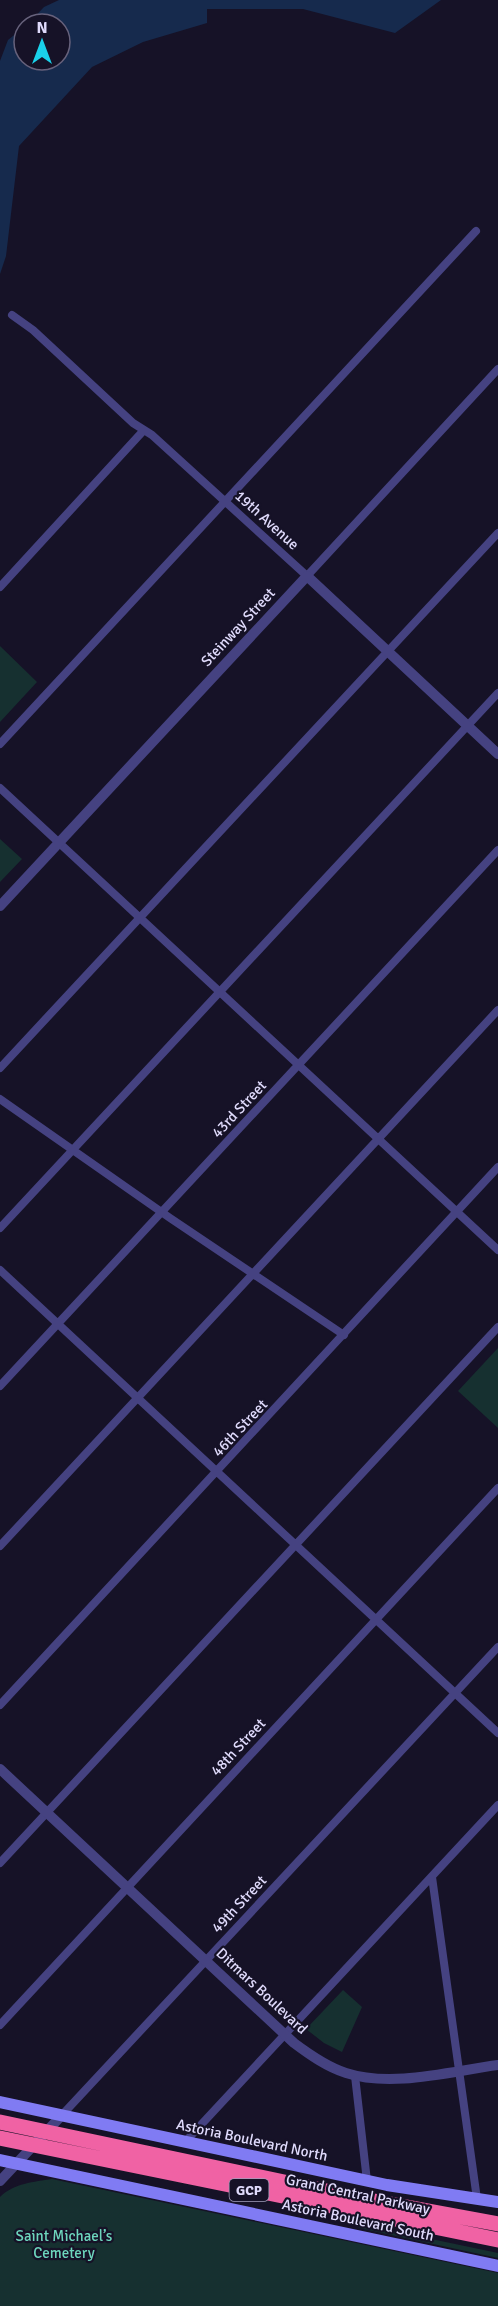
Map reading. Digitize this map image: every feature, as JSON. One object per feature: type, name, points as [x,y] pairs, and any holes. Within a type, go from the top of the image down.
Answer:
[{"type":"highway","name":"Grand Central Parkway","points":[[0,2122],[369,2200],[498,2224]]},
{"type":"highway","name":"Grand Central Parkway","points":[[0,2138],[498,2240]]},
{"type":"main road","name":"Astoria Boulevard North","points":[[0,2102],[59,2119],[185,2142],[367,2181],[498,2202]]},
{"type":"main road","name":"Astoria Boulevard South","points":[[0,2160],[21,2160],[498,2266]]},
{"type":"street","points":[[0,744],[476,231]]},
{"type":"street","name":"19th Avenue","points":[[12,315],[33,330],[133,423],[152,435],[498,754]]},
{"type":"street","name":"Steinway Street","points":[[0,906],[498,369]]},
{"type":"street","points":[[0,587],[144,430]]},
{"type":"street","points":[[0,1068],[498,533]]},
{"type":"street","points":[[0,1227],[498,693]]},
{"type":"street","points":[[0,788],[498,1250]]},
{"type":"street","name":"43rd Street","points":[[0,1386],[498,850]]},
{"type":"street","points":[[0,1546],[498,1010]]},
{"type":"street","points":[[0,1100],[162,1213],[344,1335]]},
{"type":"street","name":"46th Street","points":[[0,1705],[498,1167]]},
{"type":"street","points":[[0,1270],[498,1733]]},
{"type":"street","points":[[0,1863],[498,1327]]},
{"type":"street","name":"48th Street","points":[[0,2025],[498,1488]]},
{"type":"street","name":"49th Street","points":[[1,2178],[21,2160],[498,1647]]},
{"type":"street","name":"Ditmars Boulevard","points":[[0,1768],[286,2034],[315,2058],[355,2076],[391,2079],[498,2065]]},
{"type":"street","points":[[185,2142],[498,1806]]},
{"type":"street","points":[[432,1877],[477,2199]]},
{"type":"street","points":[[355,2076],[367,2181]]},
{"type":"green space","points":[[0,646],[37,682],[0,722]]},
{"type":"green space","points":[[0,839],[22,859],[0,882]]},
{"type":"green space","points":[[498,1348],[498,1428],[458,1391]]},
{"type":"green space","points":[[343,1990],[362,2007],[342,2052],[324,2043],[306,2029]]},
{"type":"green space","name":"Saint Michael’s Cemetery","points":[[52,2179],[498,2273],[498,2306],[0,2306],[0,2197],[18,2186]]},
{"type":"green space","points":[[355,2223],[498,2253],[498,2258],[359,2228]]},
{"type":"water","points":[[59,0],[441,0],[395,33],[303,9],[207,9],[207,23],[143,42],[92,67],[19,146],[6,256],[0,274],[0,61],[8,40],[12,37],[12,72],[72,72],[72,12],[39,12],[44,7]]}]
